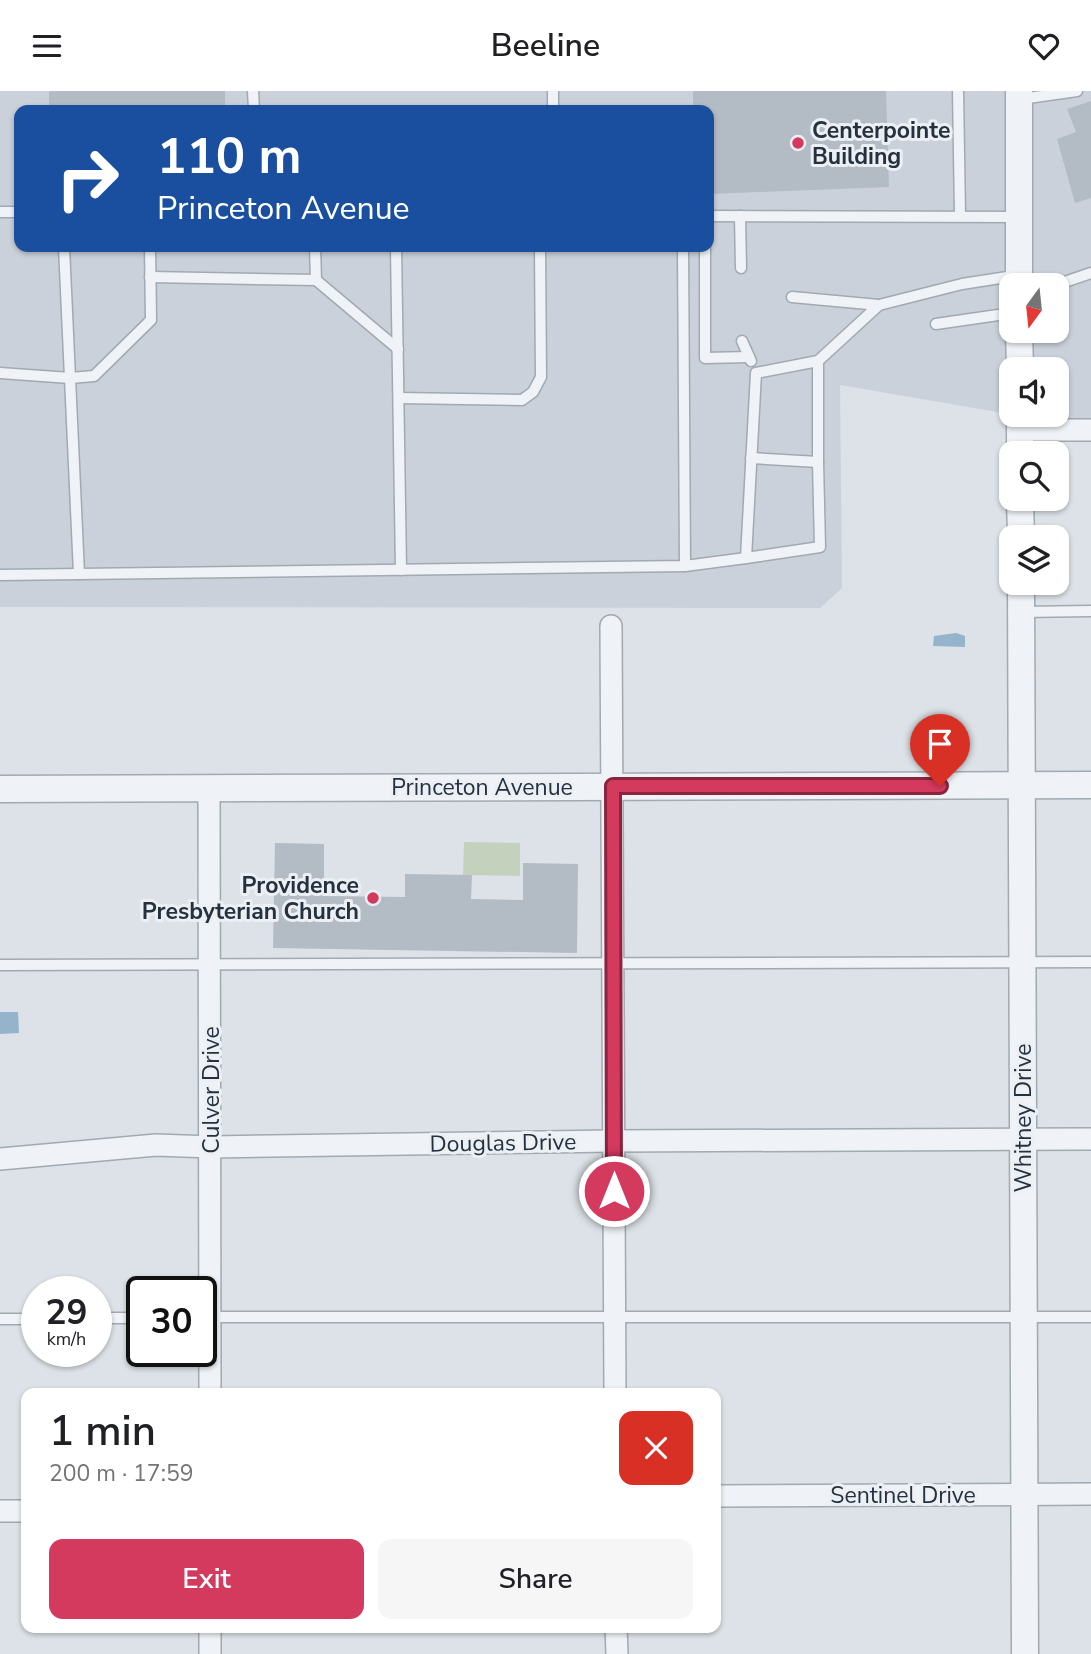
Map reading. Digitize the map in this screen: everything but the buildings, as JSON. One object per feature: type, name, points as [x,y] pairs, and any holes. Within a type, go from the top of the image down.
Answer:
[{"type":"street","points":[[1019,95],[1020,273]]},
{"type":"street","points":[[1020,433],[1091,430]]},
{"type":"street","name":"Whitney Drive","points":[[1021,595],[1025,1654]]},
{"type":"street","points":[[611,626],[615,1388]]},
{"type":"street","name":"Princeton Avenue","points":[[0,789],[1091,785]]},
{"type":"street","name":"Culver Drive","points":[[207,1276],[211,1147],[209,788]]},
{"type":"street","name":"Douglas Drive","points":[[0,1160],[156,1145],[211,1147],[613,1141],[1091,1139]]},
{"type":"street","name":"Culver Drive","points":[[209,1367],[210,1388]]},
{"type":"street","name":"Sentinel Drive","points":[[721,1496],[1091,1494]]},
{"type":"street","points":[[0,1511],[21,1511]]},
{"type":"street","points":[[210,1633],[210,1654]]},
{"type":"street","points":[[616,1633],[617,1654]]},
{"type":"lane","points":[[958,91],[960,216]]},
{"type":"lane","points":[[1019,95],[1077,91]]},
{"type":"lane","points":[[714,216],[1019,217]]},
{"type":"lane","points":[[740,216],[741,268]]},
{"type":"lane","points":[[64,252],[79,574]]},
{"type":"lane","points":[[0,373],[70,378],[94,376],[151,320],[150,252]]},
{"type":"lane","points":[[315,252],[316,280]]},
{"type":"lane","points":[[396,252],[401,570]]},
{"type":"lane","points":[[399,398],[522,400],[533,392],[541,377],[540,252]]},
{"type":"lane","points":[[683,252],[685,566]]},
{"type":"lane","points":[[705,252],[705,358],[749,357]]},
{"type":"lane","points":[[1069,281],[1091,273]]},
{"type":"lane","points":[[150,277],[316,280],[398,349]]},
{"type":"lane","points":[[792,297],[879,305],[999,284]]},
{"type":"lane","points":[[756,373],[818,361],[879,305]]},
{"type":"lane","points":[[936,324],[999,315]]},
{"type":"lane","points":[[742,341],[756,373],[746,558]]},
{"type":"lane","points":[[0,575],[685,566],[820,547],[818,361]]},
{"type":"lane","points":[[751,458],[818,462]]},
{"type":"lane","points":[[1021,611],[1091,611]]},
{"type":"lane","points":[[0,965],[1091,962]]},
{"type":"lane","points":[[217,1317],[1091,1317]]},
{"type":"lane","points":[[0,1319],[21,1319]]},
{"type":"shaded area","points":[[0,91],[1091,91],[1091,428],[1069,424],[1069,357],[999,357],[999,412],[840,385],[842,588],[820,608],[0,607]]},
{"type":"green space","points":[[464,842],[520,843],[520,876],[463,875]]},
{"type":"water","points":[[956,633],[965,636],[965,647],[933,646],[934,636]]},
{"type":"water","points":[[0,1012],[18,1012],[19,1033],[0,1034]]},
{"type":"place","name":"Centerpointe Building","points":[[798,143]]},
{"type":"place","name":"Providence Presbyterian Church","points":[[373,898]]},
{"type":"route","points":[[614,1191],[613,786],[940,786]]}]
